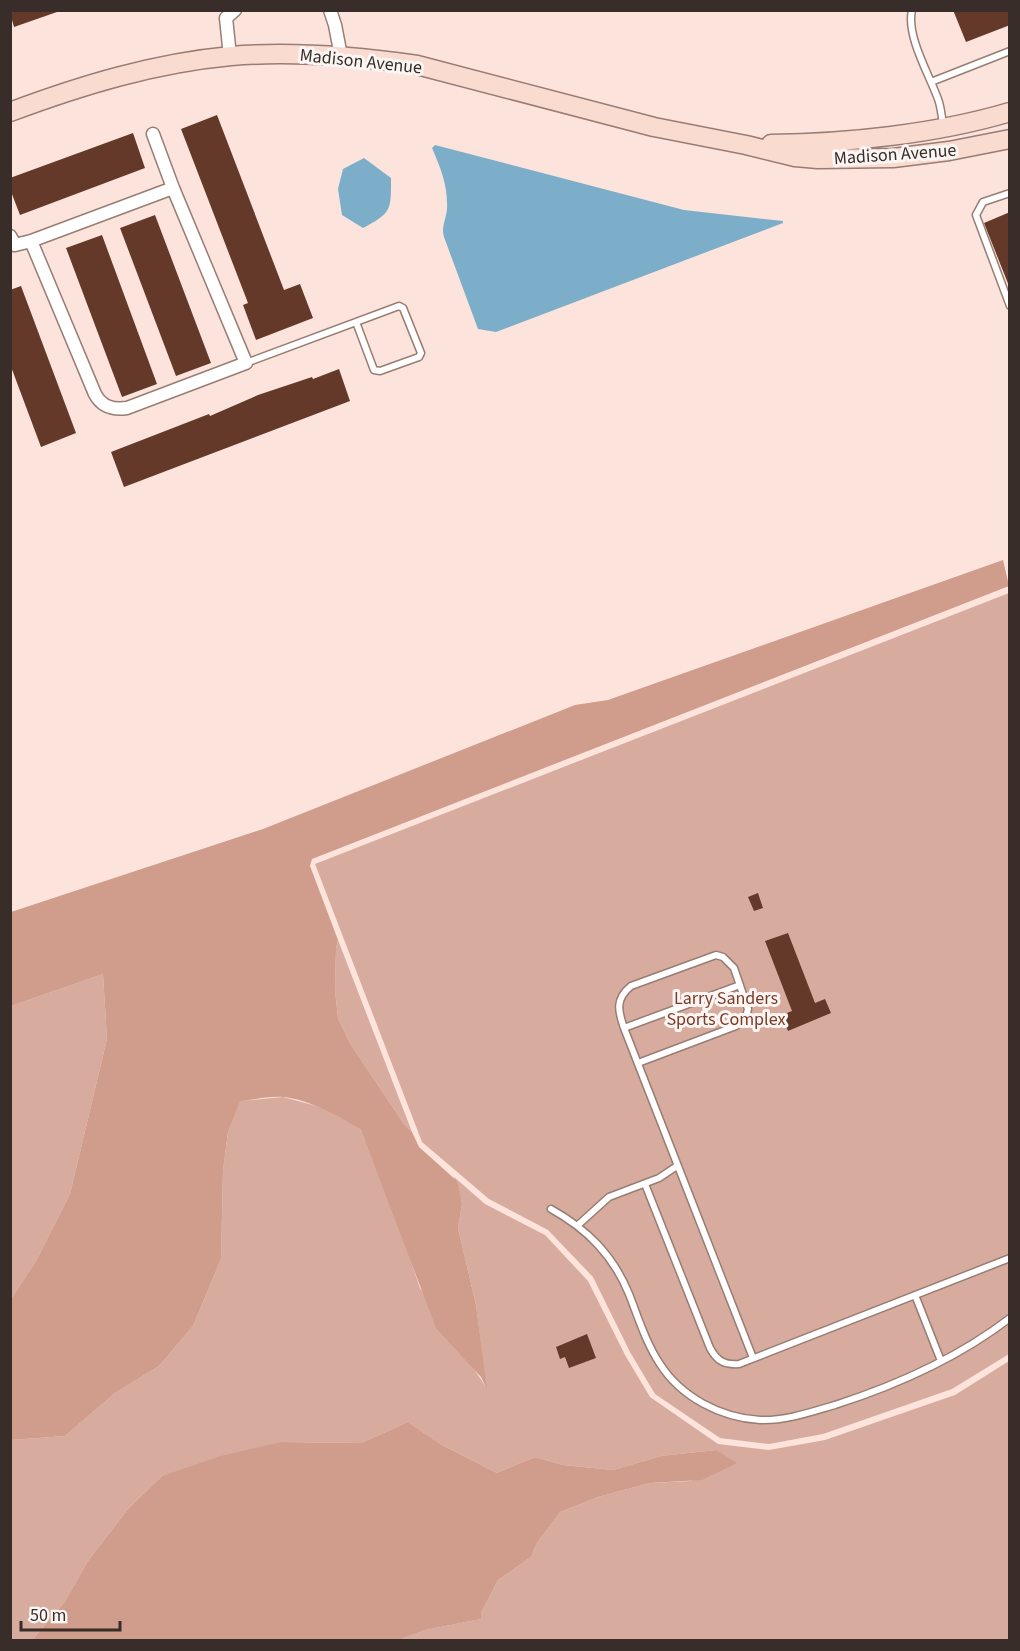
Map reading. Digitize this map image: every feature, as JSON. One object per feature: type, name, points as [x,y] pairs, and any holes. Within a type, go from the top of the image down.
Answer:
[{"type":"main road","name":"Madison Avenue","points":[[10,112],[105,79],[175,64],[230,56],[285,54],[341,56],[417,65],[654,127],[795,157],[867,159],[949,151],[1010,140]]},
{"type":"main road","name":"Madison Avenue","points":[[746,145],[844,141],[943,126],[1010,112]]},
{"type":"street","points":[[230,56],[226,18],[236,10]]},
{"type":"street","points":[[330,10],[341,56]]},
{"type":"street","points":[[31,241],[95,394],[103,405],[114,409],[127,408],[246,363],[153,134]]},
{"type":"street","points":[[12,243],[31,241],[173,188]]},
{"type":"lane","points":[[912,10],[910,18],[914,41],[939,102],[943,126]]},
{"type":"lane","points":[[931,82],[1010,51]]},
{"type":"lane","points":[[1010,193],[983,202],[976,215],[1010,306]]},
{"type":"lane","points":[[246,363],[356,322],[399,306],[403,308],[421,353],[419,357],[380,371],[374,370],[356,322]]},
{"type":"lane","points":[[638,1063],[741,1023],[748,1009],[730,962],[716,955],[631,986],[620,997],[618,1005],[624,1028],[753,1358]]},
{"type":"lane","points":[[624,1028],[740,985]]},
{"type":"lane","points":[[578,1225],[609,1197],[645,1184],[677,1166]]},
{"type":"lane","points":[[645,1184],[714,1356],[720,1362],[729,1365],[739,1364],[1010,1258]]},
{"type":"lane","points":[[551,1209],[578,1225],[596,1240],[619,1274],[652,1351],[682,1389],[696,1400],[738,1416],[760,1420],[801,1414],[887,1388],[979,1340],[1010,1318]]},
{"type":"lane","points":[[915,1294],[941,1361]]},
{"type":"green space","name":"Larry Sanders Sports Complex","points":[[1009,593],[1009,1354],[952,1389],[823,1434],[769,1444],[720,1438],[655,1394],[630,1352],[593,1277],[548,1230],[489,1199],[422,1142],[315,864]]},
{"type":"green space","points":[[338,940],[412,1132],[404,1124],[351,1045],[338,1018],[335,990]]},
{"type":"green space","points":[[103,974],[107,1039],[70,1194],[36,1261],[11,1299],[11,1006]]},
{"type":"green space","points":[[283,1097],[324,1108],[348,1120],[361,1130],[397,1220],[420,1288],[486,1387],[476,1305],[458,1228],[462,1204],[454,1177],[485,1204],[545,1235],[588,1281],[625,1355],[650,1397],[718,1444],[769,1450],[825,1440],[955,1395],[1009,1361],[1009,1640],[399,1640],[425,1630],[481,1619],[481,1613],[498,1580],[531,1557],[537,1543],[560,1512],[598,1497],[650,1483],[691,1481],[716,1450],[661,1456],[613,1470],[563,1465],[535,1457],[497,1473],[442,1445],[408,1422],[361,1443],[280,1442],[162,1476],[128,1509],[88,1561],[64,1603],[32,1640],[11,1640],[10,1440],[65,1436],[115,1393],[159,1366],[193,1326],[221,1259],[223,1170],[228,1132],[239,1101]]},
{"type":"shaded area","points":[[1003,560],[1009,586],[312,859],[310,866],[338,940],[335,990],[338,1018],[351,1045],[404,1124],[412,1132],[419,1147],[457,1181],[462,1204],[458,1228],[476,1305],[487,1389],[481,1377],[436,1328],[361,1130],[334,1114],[302,1101],[283,1097],[267,1098],[240,1101],[228,1132],[223,1170],[221,1259],[193,1326],[159,1366],[115,1393],[65,1436],[11,1440],[11,1299],[36,1261],[70,1194],[107,1039],[103,974],[11,1006],[11,912],[263,829],[575,705],[608,700]]},
{"type":"shaded area","points":[[408,1422],[442,1445],[497,1473],[535,1457],[563,1465],[613,1470],[661,1456],[716,1450],[737,1463],[702,1480],[650,1483],[598,1497],[560,1512],[537,1543],[531,1557],[498,1580],[481,1613],[481,1619],[425,1630],[399,1640],[32,1640],[64,1603],[88,1561],[128,1509],[162,1476],[221,1456],[280,1442],[361,1443]]},
{"type":"water","points":[[435,145],[684,210],[783,221],[783,223],[496,332],[478,329],[443,234],[447,209],[446,193],[441,170],[432,148]]},
{"type":"water","points":[[364,158],[391,178],[391,189],[390,204],[385,214],[363,228],[342,215],[338,189],[343,169]]},
{"type":"building","points":[[18,10],[57,10],[57,12],[14,27],[10,13]]},
{"type":"building","points":[[953,10],[1010,10],[1010,25],[966,42]]},
{"type":"building","points":[[217,115],[284,290],[300,284],[313,318],[256,340],[243,305],[248,303],[181,129]]},
{"type":"building","points":[[133,133],[145,168],[20,215],[10,189],[10,178]]},
{"type":"building","points":[[1010,212],[1010,286],[1009,286],[984,223]]},
{"type":"building","points":[[155,215],[211,363],[176,376],[120,228]]},
{"type":"building","points":[[102,235],[157,384],[122,397],[66,248]]},
{"type":"building","points":[[21,286],[76,433],[41,447],[10,364],[10,290]]},
{"type":"building","points":[[339,369],[350,401],[124,487],[111,452],[209,414],[210,416],[258,395]]},
{"type":"building","points":[[758,893],[763,908],[754,911],[748,897]]},
{"type":"building","points":[[788,933],[815,1003],[825,999],[831,1013],[788,1031],[782,1015],[792,1011],[765,941]]},
{"type":"building","points":[[587,1334],[596,1358],[569,1368],[565,1357],[560,1359],[556,1347]]}]
